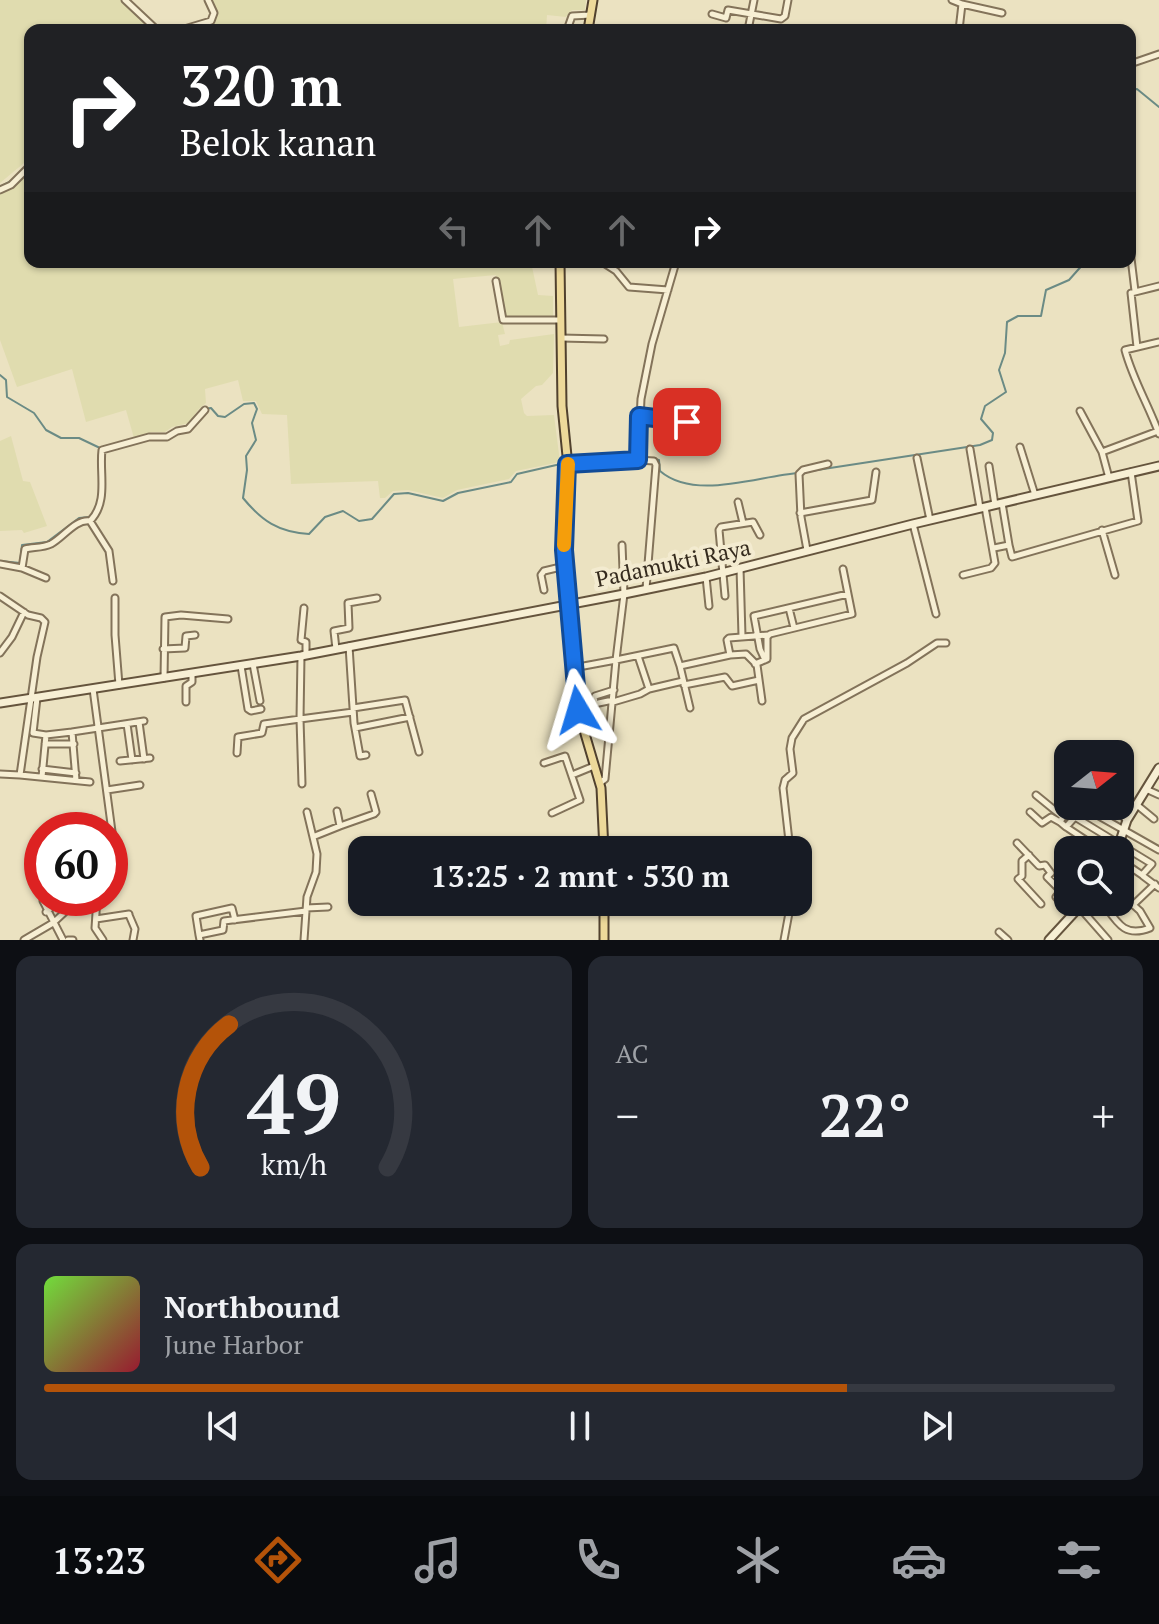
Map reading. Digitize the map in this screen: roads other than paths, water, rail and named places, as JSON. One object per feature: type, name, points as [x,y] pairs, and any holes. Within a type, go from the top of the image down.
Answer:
[{"type":"main road","points":[[589,24],[593,0]]},
{"type":"main road","points":[[560,268],[560,338],[567,464],[566,566],[573,668],[578,710],[600,783],[605,836]]},
{"type":"main road","points":[[604,916],[604,940]]},
{"type":"street","points":[[125,0],[151,24]]},
{"type":"street","points":[[201,24],[211,21],[214,13],[208,0]]},
{"type":"street","points":[[712,14],[726,18],[728,0]]},
{"type":"street","points":[[750,24],[754,0]]},
{"type":"street","points":[[728,10],[782,18],[788,0]]},
{"type":"street","points":[[952,0],[1002,13]]},
{"type":"street","points":[[960,24],[962,4]]},
{"type":"street","points":[[569,24],[572,16],[591,15]]},
{"type":"street","points":[[1136,62],[1159,54]]},
{"type":"street","points":[[0,190],[11,185],[24,172]]},
{"type":"street","points":[[611,268],[629,287],[668,290]]},
{"type":"street","points":[[638,460],[639,416],[652,344],[674,268]]},
{"type":"street","points":[[1132,268],[1135,291]]},
{"type":"street","points":[[496,281],[503,320],[560,320]]},
{"type":"street","points":[[1137,347],[1130,295],[1159,286]]},
{"type":"street","points":[[560,338],[604,339]]},
{"type":"street","points":[[1102,452],[1158,433],[1125,351],[1159,342]]},
{"type":"street","points":[[22,568],[25,549],[50,544],[80,521],[94,518],[104,491],[102,450],[149,437],[167,437],[188,429],[205,410]]},
{"type":"street","points":[[1080,411],[1102,452],[1109,478]]},
{"type":"street","points":[[639,416],[687,422]]},
{"type":"street","points":[[1020,447],[1035,495]]},
{"type":"street","points":[[963,575],[991,568],[995,563],[970,449]]},
{"type":"street","points":[[917,458],[930,520]]},
{"type":"street","points":[[567,464],[654,461],[646,589]]},
{"type":"street","points":[[807,550],[800,513],[800,472],[828,464]]},
{"type":"street","points":[[989,466],[1012,557],[1139,521],[1131,472]]},
{"type":"street","points":[[1158,467],[1159,477]]},
{"type":"street","name":"Padamukti Raya","points":[[0,703],[253,664],[624,594],[706,577],[913,524],[1158,467]]},
{"type":"street","points":[[800,513],[872,500],[876,472]]},
{"type":"street","points":[[738,502],[743,523]]},
{"type":"street","points":[[90,521],[108,549],[113,581]]},
{"type":"street","points":[[725,596],[719,530],[721,527],[755,522],[760,535]]},
{"type":"street","points":[[913,524],[936,614]]},
{"type":"street","points":[[1102,530],[1115,575]]},
{"type":"street","points":[[600,783],[605,779],[624,594],[622,545]]},
{"type":"street","points":[[994,548],[1009,545]]},
{"type":"street","points":[[0,564],[22,568],[46,578]]},
{"type":"street","points":[[544,590],[541,575],[544,571],[566,566]]},
{"type":"street","points":[[740,568],[742,636]]},
{"type":"street","points":[[730,655],[727,640],[768,635],[852,614],[843,569]]},
{"type":"street","points":[[706,577],[709,606]]},
{"type":"street","points":[[765,660],[754,616],[848,594]]},
{"type":"street","points":[[0,596],[45,622],[37,657],[33,732],[46,735],[141,722],[147,759],[120,761]]},
{"type":"street","points":[[115,598],[119,686]]},
{"type":"street","points":[[336,649],[334,631],[349,628],[348,603],[377,598]]},
{"type":"street","points":[[302,784],[300,719],[306,642],[301,640],[304,608]]},
{"type":"street","points":[[789,608],[794,628]]},
{"type":"street","points":[[0,653],[24,612]]},
{"type":"street","points":[[164,679],[166,616],[228,619]]},
{"type":"street","points":[[163,649],[185,648],[186,636],[195,635]]},
{"type":"street","points":[[755,664],[768,656],[768,635]]},
{"type":"street","points":[[788,836],[783,788],[785,780],[793,773],[792,738],[804,719],[907,663],[937,643],[946,643]]},
{"type":"street","points":[[349,646],[355,728],[360,756],[366,755]]},
{"type":"street","points":[[573,668],[674,648],[690,708]]},
{"type":"street","points":[[680,666],[746,654],[755,664],[762,701]]},
{"type":"street","points":[[638,656],[649,689]]},
{"type":"street","points":[[253,664],[260,701]]},
{"type":"street","points":[[241,666],[248,710],[261,709]]},
{"type":"street","points":[[186,702],[186,686],[192,682],[192,674]]},
{"type":"street","points":[[614,690],[595,696],[594,704],[640,694],[649,689],[725,677],[732,686],[759,680]]},
{"type":"street","points":[[93,689],[110,812]]},
{"type":"street","points":[[20,775],[35,697]]},
{"type":"street","points":[[237,753],[238,737],[262,733],[264,724],[269,722],[404,699],[419,752]]},
{"type":"street","points":[[355,728],[410,717]]},
{"type":"street","points":[[127,724],[132,760]]},
{"type":"street","points":[[72,732],[76,780]]},
{"type":"street","points":[[42,777],[46,735]]},
{"type":"street","points":[[45,744],[74,744]]},
{"type":"street","points":[[544,763],[565,756],[580,800],[552,813]]},
{"type":"street","points":[[572,775],[594,766]]},
{"type":"street","points":[[1134,808],[1159,768]]},
{"type":"street","points":[[42,769],[76,773]]},
{"type":"street","points":[[0,774],[90,782]]},
{"type":"street","points":[[107,790],[140,785]]},
{"type":"street","points":[[1148,790],[1159,795]]},
{"type":"street","points":[[315,836],[374,814],[371,794]]},
{"type":"street","points":[[1036,795],[1063,817],[1060,822]]},
{"type":"street","points":[[1137,805],[1154,819]]},
{"type":"street","points":[[337,811],[340,826]]},
{"type":"street","points":[[304,940],[309,891],[317,868],[315,836],[307,812]]},
{"type":"street","points":[[1030,812],[1040,823],[1051,817],[1080,836]]},
{"type":"street","points":[[1066,827],[1075,817],[1103,836]]},
{"type":"street","points":[[1105,820],[1159,850]]},
{"type":"street","points":[[1118,836],[1123,820]]},
{"type":"street","points":[[1017,843],[1039,866],[1045,865],[1050,872],[1047,877],[1054,884]]},
{"type":"street","points":[[1134,854],[1151,863],[1159,863]]},
{"type":"street","points":[[1029,855],[1022,861],[1022,876],[1018,879],[1041,904]]},
{"type":"street","points":[[1142,875],[1151,863]]},
{"type":"street","points":[[1134,870],[1157,886],[1134,904]]},
{"type":"street","points":[[1113,916],[1123,929],[1136,933],[1150,928],[1151,925],[1134,906]]},
{"type":"street","points":[[235,920],[232,908],[196,916],[199,938],[223,930],[222,922],[328,907]]},
{"type":"street","points":[[96,919],[128,913],[135,929],[133,940]]},
{"type":"street","points":[[49,916],[68,940]]},
{"type":"street","points":[[24,940],[61,916]]},
{"type":"street","points":[[96,916],[95,928],[103,940]]},
{"type":"street","points":[[784,940],[788,916]]},
{"type":"street","points":[[1052,938],[1070,916]]},
{"type":"street","points":[[1090,916],[1108,940]]},
{"type":"street","points":[[999,932],[1008,940]]},
{"type":"waterway","points":[[1136,89],[1159,107]]},
{"type":"waterway","points":[[0,187],[13,180]]},
{"type":"waterway","points":[[804,472],[980,445],[992,440],[993,433],[981,419],[985,406],[1006,392],[999,370],[1005,353],[1007,322],[1018,316],[1041,316],[1046,290],[1069,280],[1080,268]]},
{"type":"waterway","points":[[0,375],[6,380],[7,397],[34,413],[46,430],[61,438],[79,438],[100,448]]},
{"type":"waterway","points":[[199,413],[211,408],[218,416],[225,417],[244,404],[254,403],[257,409],[252,423],[256,440],[246,456],[243,498],[272,524],[298,533],[309,534],[325,517],[343,511],[359,521],[372,519],[394,494],[408,493],[443,501],[458,493],[511,482],[517,474],[565,463]]},
{"type":"waterway","points":[[571,461],[637,458]]},
{"type":"waterway","points":[[655,459],[659,460],[660,471],[674,480],[708,486],[798,473]]},
{"type":"waterway","points":[[94,513],[99,496]]},
{"type":"waterway","points":[[0,561],[20,563],[22,545],[47,542],[79,518],[90,517]]}]
